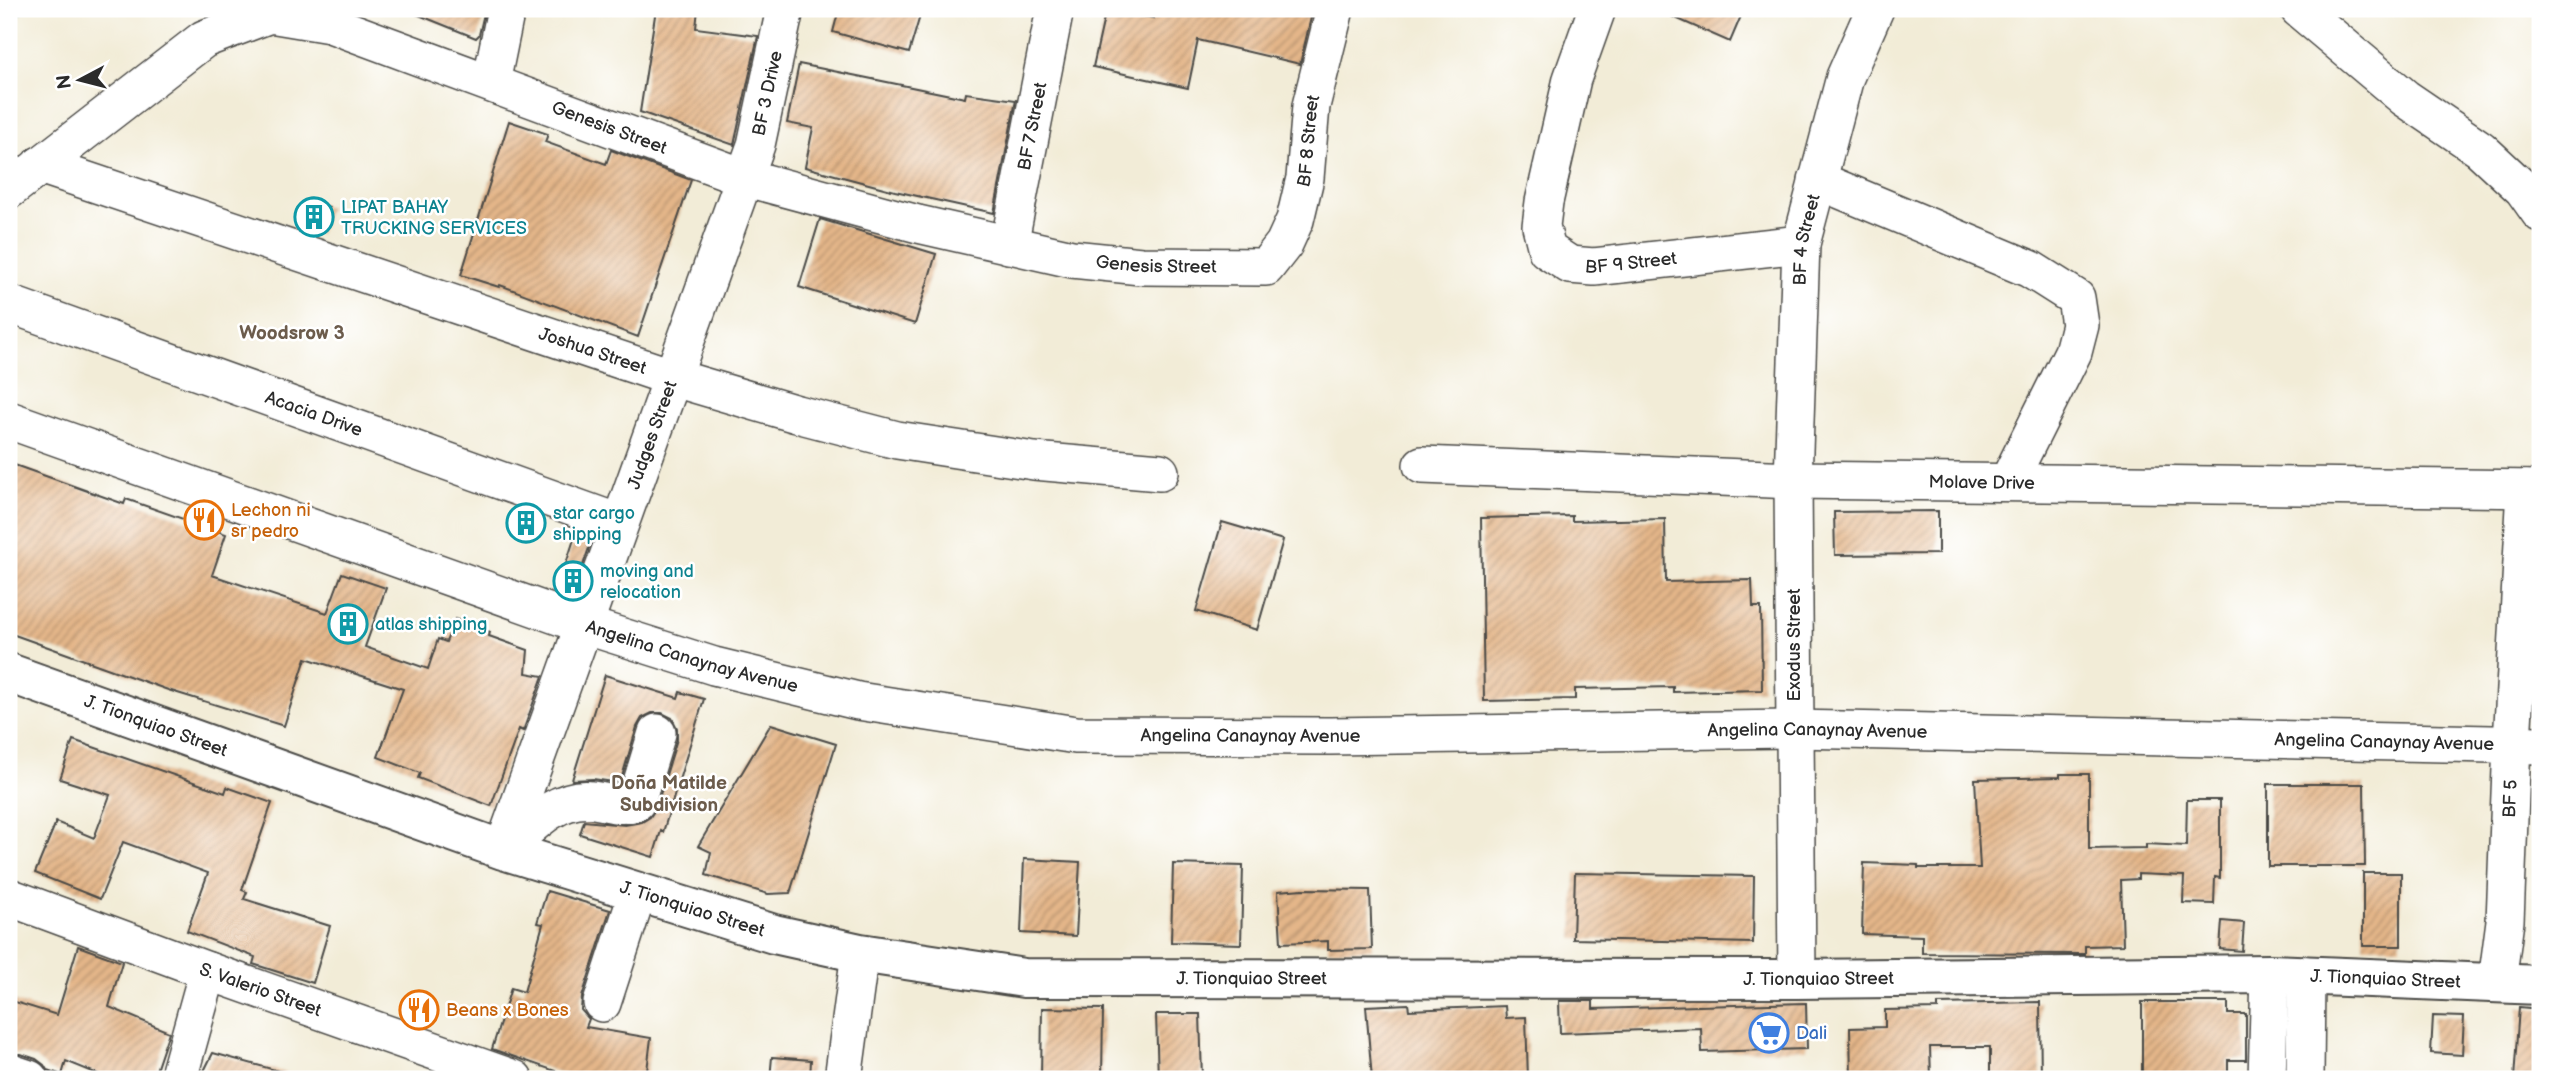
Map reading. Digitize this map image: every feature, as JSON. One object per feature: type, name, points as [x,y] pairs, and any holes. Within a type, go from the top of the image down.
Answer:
[{"type":"main road","name":"J. Tionquiao Street","points":[[9,673],[503,850],[774,934],[866,954],[1024,978],[1797,979],[2288,974],[2540,985]]},
{"type":"street","points":[[491,83],[506,9]]},
{"type":"street","name":"BF 3 Drive","points":[[743,177],[762,122],[785,9]]},
{"type":"street","name":"BF 7 Street","points":[[1009,245],[1055,9]]},
{"type":"street","name":"BF 8 Street","points":[[1266,267],[1284,244],[1295,220],[1305,178],[1311,106],[1335,9]]},
{"type":"street","name":"BF 9 Street","points":[[1597,9],[1572,79],[1544,202],[1541,226],[1547,250],[1570,265],[1594,267],[1801,244]]},
{"type":"street","name":"BF 4 Street","points":[[1793,480],[1801,244],[1845,77],[1875,9]]},
{"type":"street","points":[[2299,9],[2405,98],[2480,149],[2523,190],[2540,213]]},
{"type":"street","name":"Genesis Street","points":[[9,190],[204,39],[270,14],[330,24],[743,177],[918,224],[1072,259],[1141,266],[1266,267]]},
{"type":"street","name":"Joshua Street","points":[[40,165],[671,377],[897,440],[1034,461],[1160,472]]},
{"type":"street","name":"Judges Street","points":[[503,850],[743,177]]},
{"type":"street","points":[[1817,180],[2030,269],[2076,298],[2080,325],[2073,352],[2007,482]]},
{"type":"street","name":"Acacia Drive","points":[[9,304],[619,523]]},
{"type":"street","name":"Angelina Canaynay Avenue","points":[[9,420],[584,625],[714,666],[858,701],[1076,735],[1330,736],[1794,729],[2526,744]]},
{"type":"street","name":"Molave Drive","points":[[1422,465],[1793,480],[2533,489]]},
{"type":"street","name":"Exodus Street","points":[[1793,480],[1797,979]]},
{"type":"street","name":"BF 5","points":[[2497,982],[2526,744],[2533,489]]},
{"type":"street","points":[[503,850],[555,807],[575,800],[591,799],[625,806],[636,802],[657,733]]},
{"type":"street","points":[[602,1003],[638,892]]},
{"type":"street","name":"S. Valerio Street","points":[[9,897],[508,1078]]},
{"type":"street","points":[[843,1079],[866,954]]},
{"type":"street","points":[[851,1079],[866,954]]},
{"type":"street","points":[[178,1079],[208,971]]},
{"type":"street","points":[[2267,1079],[2288,974]]},
{"type":"street","points":[[2288,974],[2305,1079]]},
{"type":"street","points":[[13,1079],[14,1074],[29,1079]]},
{"type":"building","points":[[404,9],[485,9],[476,38]]},
{"type":"building","points":[[656,9],[698,9],[696,28],[758,36],[734,145],[640,112]]},
{"type":"building","points":[[839,9],[922,9],[909,53],[833,32]]},
{"type":"building","points":[[1106,9],[1154,18],[1157,9],[1313,9],[1300,64],[1198,40],[1188,88],[1093,67]]},
{"type":"building","points":[[1655,9],[1744,9],[1730,42]]},
{"type":"building","points":[[799,64],[965,98],[966,93],[1016,100],[994,213],[805,167],[813,128],[787,123]]},
{"type":"building","points":[[509,121],[548,134],[545,142],[606,164],[611,150],[691,180],[638,337],[500,285],[499,287],[461,275]]},
{"type":"building","name":"LIPAT BAHAY TRUCKING SERVICES","points":[[309,199],[329,207],[320,234],[300,227]]},
{"type":"building","points":[[820,219],[936,254],[915,324],[799,287]]},
{"type":"building","points":[[9,463],[124,504],[126,499],[226,534],[212,575],[327,613],[342,573],[386,588],[365,647],[428,669],[438,639],[446,642],[455,619],[490,632],[489,636],[528,650],[526,673],[543,676],[523,731],[519,729],[491,806],[418,778],[420,773],[378,757],[403,689],[306,658],[284,726],[168,690],[9,633]]},
{"type":"building","points":[[1938,511],[1938,554],[1835,555],[1834,512]]},
{"type":"building","points":[[1572,516],[1572,521],[1665,519],[1666,582],[1752,580],[1753,607],[1761,607],[1762,690],[1673,692],[1673,687],[1575,689],[1575,699],[1484,701],[1481,518]]},
{"type":"building","points":[[1222,522],[1283,540],[1257,630],[1196,611]]},
{"type":"building","points":[[576,533],[592,539],[572,597],[557,592]]},
{"type":"building","points":[[605,675],[678,698],[680,692],[704,699],[653,857],[580,834],[584,821],[625,825],[642,822],[650,817],[656,808],[677,739],[677,728],[672,718],[662,713],[652,713],[642,718],[637,727],[620,783],[593,779],[572,780]]},
{"type":"building","points":[[771,724],[836,744],[790,893],[768,894],[706,875],[711,852],[698,846]]},
{"type":"building","points":[[73,740],[225,793],[227,787],[272,803],[242,890],[247,892],[244,899],[330,926],[313,983],[253,964],[255,957],[187,931],[208,873],[123,842],[100,899],[35,873],[56,822],[94,838],[110,795],[60,779]]},
{"type":"building","points":[[2060,774],[2089,774],[2089,849],[2146,848],[2146,844],[2186,846],[2187,800],[2220,800],[2220,878],[2215,877],[2214,904],[2183,903],[2184,876],[2138,874],[2138,879],[2121,880],[2123,945],[2085,946],[2085,954],[1922,953],[1922,936],[1862,934],[1864,863],[1918,865],[1918,868],[1980,868],[1975,779],[2060,777]]},
{"type":"building","points":[[2268,784],[2364,784],[2365,866],[2268,866]]},
{"type":"building","points":[[1024,859],[1080,862],[1076,936],[1021,933]]},
{"type":"building","points":[[1173,864],[1243,866],[1241,944],[1171,942]]},
{"type":"building","points":[[1575,873],[1754,876],[1753,943],[1573,939]]},
{"type":"building","points":[[2363,873],[2401,873],[2401,946],[2363,946]]},
{"type":"building","points":[[1370,890],[1372,949],[1328,950],[1328,941],[1281,943],[1278,891]]},
{"type":"building","points":[[547,891],[610,910],[582,997],[581,1010],[589,1019],[586,1027],[651,1038],[646,1079],[578,1079],[492,1049],[511,988],[524,992],[543,924],[537,923]]},
{"type":"building","points":[[2222,921],[2244,923],[2242,951],[2220,949]]},
{"type":"building","points":[[78,946],[122,962],[109,1007],[169,1032],[153,1079],[110,1079],[66,1061],[62,1075],[47,1070],[36,1059],[21,1054],[9,1054],[9,1000],[57,1015]]},
{"type":"building","points":[[1559,1001],[1593,1001],[1593,1009],[1806,1003],[1807,1049],[1702,1052],[1701,1028],[1560,1033]]},
{"type":"building","points":[[2040,1002],[2041,1079],[1990,1079],[1990,1047],[1930,1047],[1931,1079],[1851,1079],[1850,1028],[1885,1027],[1885,1010],[1938,1009],[1938,1004]]},
{"type":"building","points":[[2142,1002],[2228,1002],[2228,1014],[2246,1014],[2246,1060],[2228,1060],[2228,1079],[2142,1079]]},
{"type":"building","points":[[1408,1004],[1409,1010],[1505,1006],[1506,1018],[1526,1017],[1528,1079],[1372,1079],[1366,1006]]},
{"type":"building","points":[[2519,1007],[2540,1009],[2540,1079],[2514,1079]]},
{"type":"building","points":[[1042,1008],[1103,1009],[1102,1079],[1041,1079]]},
{"type":"building","points":[[1156,1014],[1200,1014],[1202,1079],[1158,1079]]},
{"type":"building","points":[[2433,1016],[2464,1017],[2462,1055],[2431,1053]]},
{"type":"building","points":[[213,1053],[286,1073],[285,1079],[200,1079]]},
{"type":"building","points":[[772,1057],[811,1060],[810,1079],[770,1079]]},
{"type":"waterway","points":[[9,18],[20,9]]},
{"type":"place","name":"LIPAT BAHAY TRUCKING SERVICES","points":[[314,217]]},
{"type":"place","name":"Lechon ni sr pedro","points":[[204,520]]},
{"type":"place","name":"star cargo shipping","points":[[526,523]]},
{"type":"place","name":"moving and relocation","points":[[573,581]]},
{"type":"place","name":"atlas shipping","points":[[348,624]]},
{"type":"place","name":"Beans x Bones","points":[[419,1010]]},
{"type":"place","name":"Dali","points":[[1769,1033]]},
{"type":"district","name":"Woodsrow 3","points":[[292,332]]},
{"type":"district","name":"Doña Matilde Subdivision","points":[[669,793]]}]
